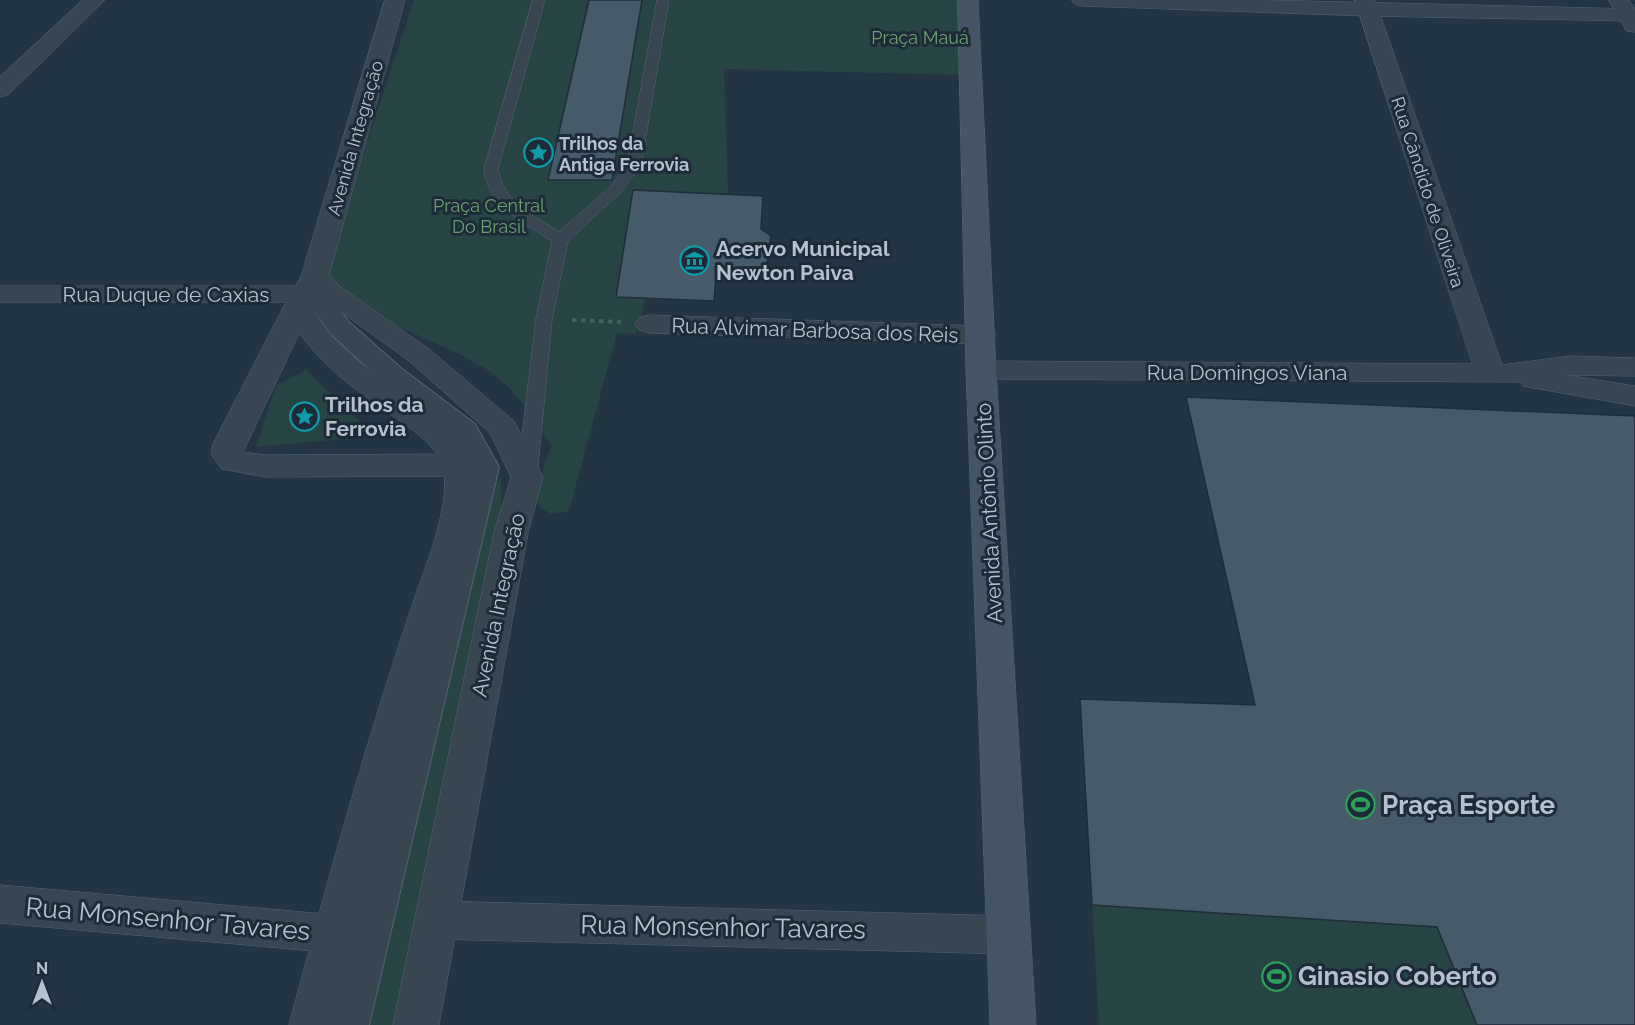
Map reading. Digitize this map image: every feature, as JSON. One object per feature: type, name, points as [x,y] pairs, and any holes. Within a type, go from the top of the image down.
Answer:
[{"type":"main road","name":"Avenida Antônio Olinto","points":[[968,0],[981,370],[1013,1025]]},
{"type":"street","points":[[0,90],[95,0]]},
{"type":"street","name":"Avenida Integração","points":[[395,0],[313,293],[230,444],[227,454],[233,461],[246,465],[459,465]]},
{"type":"street","points":[[1082,0],[1629,10]]},
{"type":"street","points":[[1492,0],[1629,10]]},
{"type":"street","name":"Rua Cândido de Oliveira","points":[[1366,5],[1501,374]]},
{"type":"street","points":[[312,1025],[399,695],[459,510],[462,487],[459,465],[439,435],[338,361],[305,324],[313,293]]},
{"type":"street","points":[[313,293],[418,355],[503,428],[527,477]]},
{"type":"street","points":[[313,293],[340,328],[391,374],[465,431],[484,467],[350,1025]]},
{"type":"street","name":"Rua Duque de Caxias","points":[[0,294],[313,293]]},
{"type":"street","name":"Rua Alvimar Barbosa dos Reis","points":[[649,324],[981,335]]},
{"type":"street","name":"Rua Domingos Viana","points":[[981,370],[1501,374],[1569,365],[1635,367]]},
{"type":"street","name":"Rua Domingos Viana","points":[[1501,374],[1580,389],[1635,396]]},
{"type":"street","name":"Avenida Integração","points":[[416,1025],[511,533],[527,477]]},
{"type":"street","name":"Rua Monsenhor Tavares","points":[[0,904],[336,934]]},
{"type":"street","name":"Rua Monsenhor Tavares","points":[[436,920],[1010,935]]},
{"type":"lane","points":[[539,0],[491,169],[490,180],[495,192],[506,202],[560,239]]},
{"type":"lane","points":[[527,477],[544,319],[560,239],[616,189],[634,165],[663,0]]},
{"type":"path","points":[[544,319],[649,324]]},
{"type":"green space","name":"Praça Central Do Brasil","points":[[414,0],[959,0],[960,75],[724,69],[728,194],[633,190],[624,244],[718,243],[714,301],[645,299],[636,334],[617,333],[569,511],[551,514],[538,506],[536,492],[551,445],[523,404],[506,385],[467,358],[386,321],[348,299],[330,285],[327,265]]},
{"type":"green space","points":[[306,370],[375,436],[256,447],[276,385]]},
{"type":"green space","points":[[501,477],[501,516],[404,1025],[333,1025],[471,517]]},
{"type":"green space","name":"Ginasio Coberto","points":[[1092,905],[1437,927],[1477,1025],[1099,1025]]},
{"type":"building","points":[[589,0],[642,0],[612,180],[548,180]]},
{"type":"building","name":"Acervo Municipal Newton Paiva","points":[[633,190],[763,196],[761,229],[771,236],[765,277],[716,277],[714,301],[616,297]]},
{"type":"building","name":"Praça Esporte","points":[[1186,397],[1635,416],[1635,1025],[1477,1025],[1437,927],[1092,905],[1080,699],[1255,705]]},
{"type":"place","name":"Trilhos da Antiga Ferrovia","points":[[538,153]]},
{"type":"place","name":"Acervo Municipal Newton Paiva","points":[[695,260]]},
{"type":"place","name":"Trilhos da Ferrovia","points":[[304,416]]},
{"type":"place","name":"Praça Esporte","points":[[1361,805]]},
{"type":"place","name":"Ginasio Coberto","points":[[1277,976]]},
{"type":"park label","name":"Praça Mauá","points":[[920,37]]}]
